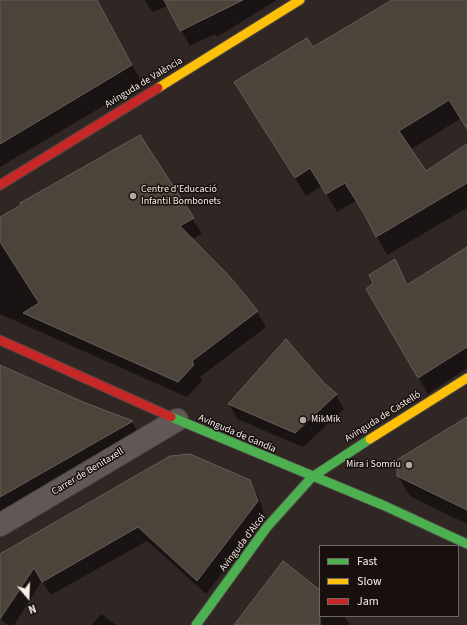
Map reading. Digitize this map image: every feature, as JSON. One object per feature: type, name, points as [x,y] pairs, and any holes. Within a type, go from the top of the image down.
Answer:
[{"type":"street","name":"Avinguda de València","points":[[0,185],[300,0]]},
{"type":"street","name":"Avinguda de Gandia","points":[[0,340],[177,420],[312,477],[386,506],[467,544]]},
{"type":"street","name":"Avinguda de Castelló","points":[[312,477],[337,459],[467,378]]},
{"type":"street","name":"Carrer de Benitaxell","points":[[0,525],[177,420]]},
{"type":"street","name":"Avinguda d'Alcoi","points":[[196,625],[267,527],[312,477]]},
{"type":"building","points":[[0,0],[97,0],[132,65],[0,144]]},
{"type":"building","points":[[164,0],[243,0],[180,31]]},
{"type":"building","points":[[392,0],[467,0],[467,129],[449,100],[399,131],[426,171],[467,144],[467,183],[376,237],[345,183],[326,194],[310,168],[295,178],[234,82],[307,38],[313,47]]},
{"type":"building","points":[[140,135],[194,218],[180,226],[230,277],[258,311],[192,361],[194,365],[178,382],[23,313],[39,303],[0,242],[0,217],[21,205],[20,203]]},
{"type":"building","points":[[467,247],[467,347],[418,378],[366,289],[373,283],[369,275],[395,259],[407,285]]},
{"type":"building","points":[[286,339],[325,384],[337,394],[295,433],[228,404]]},
{"type":"building","points":[[0,365],[83,402],[133,421],[0,497]]},
{"type":"building","points":[[467,417],[467,510],[397,476],[397,460]]},
{"type":"building","points":[[190,454],[250,480],[258,501],[197,581],[138,527],[42,582],[34,568],[0,619],[0,554],[170,456]]},
{"type":"building","points":[[283,561],[319,589],[320,625],[234,625]]},
{"type":"traffic: fast","points":[[171,417],[385,506],[467,544]]},
{"type":"traffic: fast","points":[[196,625],[267,527],[312,477],[370,439]]},
{"type":"traffic: slow","points":[[158,88],[300,0]]},
{"type":"traffic: slow","points":[[370,439],[467,378]]},
{"type":"traffic: jam","points":[[0,185],[158,88]]},
{"type":"traffic: jam","points":[[0,340],[171,417]]},
{"type":"place","name":"Centre d'Educació Infantil Bombonets","points":[[133,196]]},
{"type":"place","name":"MikMik","points":[[303,420]]},
{"type":"place","name":"Mira i Somriu","points":[[409,465]]}]
